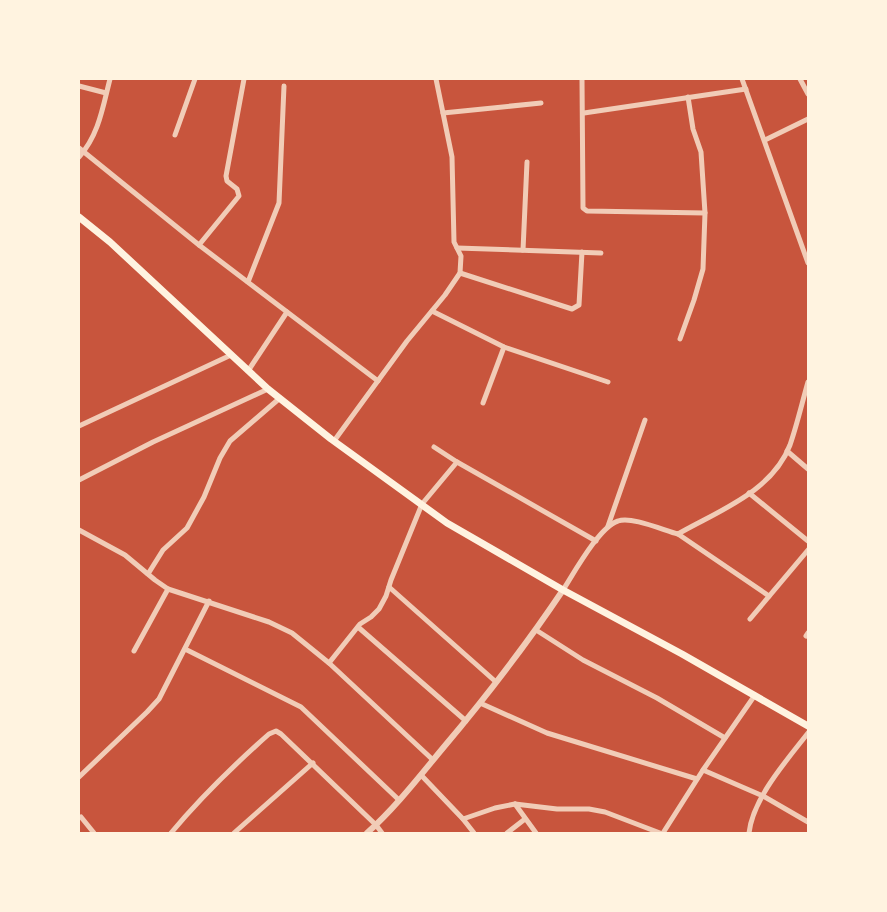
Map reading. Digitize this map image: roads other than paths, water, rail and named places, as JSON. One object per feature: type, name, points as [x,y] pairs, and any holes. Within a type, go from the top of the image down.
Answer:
[{"type":"main road","points":[[79,217],[110,242],[268,389],[334,441],[447,523],[563,590],[682,654],[808,726]]},
{"type":"street","points":[[79,156],[81,150],[97,130],[110,79]]},
{"type":"street","points":[[175,134],[195,79]]},
{"type":"street","points":[[199,245],[239,196],[237,189],[227,180],[226,176],[244,79]]},
{"type":"street","points":[[334,441],[460,272],[461,256],[454,242],[452,157],[436,79]]},
{"type":"street","points":[[582,79],[584,113],[583,208],[588,211],[705,213]]},
{"type":"street","points":[[742,79],[808,262]]},
{"type":"street","points":[[800,79],[808,94]]},
{"type":"street","points":[[79,86],[106,93]]},
{"type":"street","points":[[248,282],[279,203],[284,86]]},
{"type":"street","points":[[584,113],[746,89]]},
{"type":"street","points":[[680,339],[703,269],[705,213],[701,152],[694,129],[688,97]]},
{"type":"street","points":[[443,113],[541,103]]},
{"type":"street","points":[[765,140],[808,119]]},
{"type":"street","points":[[81,150],[199,245],[378,381]]},
{"type":"street","points":[[523,250],[526,162]]},
{"type":"street","points":[[457,248],[601,253]]},
{"type":"street","points":[[460,272],[572,310],[579,305],[582,252]]},
{"type":"street","points":[[432,311],[504,347],[608,382]]},
{"type":"street","points":[[248,371],[287,312]]},
{"type":"street","points":[[483,402],[504,347]]},
{"type":"street","points":[[79,426],[232,355]]},
{"type":"street","points":[[678,534],[740,500],[771,476],[787,451],[808,382]]},
{"type":"street","points":[[79,480],[153,442],[268,389]]},
{"type":"street","points":[[148,574],[163,550],[182,534],[190,523],[204,497],[220,458],[230,441],[280,398]]},
{"type":"street","points":[[367,833],[399,800],[466,721],[536,630],[608,526],[646,420]]},
{"type":"street","points":[[434,447],[596,541]]},
{"type":"street","points":[[787,451],[808,469]]},
{"type":"street","points":[[329,663],[358,627],[379,609],[422,504],[457,462]]},
{"type":"street","points":[[749,493],[808,541]]},
{"type":"street","points":[[608,526],[618,520],[637,521],[678,534],[769,596]]},
{"type":"street","points":[[79,530],[125,555],[168,588],[284,628],[304,641],[329,663],[433,760]]},
{"type":"street","points":[[750,619],[808,550]]},
{"type":"street","points":[[389,587],[496,682]]},
{"type":"street","points":[[134,651],[168,588]]},
{"type":"street","points":[[79,776],[152,707],[159,698],[209,601]]},
{"type":"street","points":[[358,627],[466,721]]},
{"type":"street","points":[[536,630],[583,660],[657,698],[725,738]]},
{"type":"street","points":[[185,649],[301,707],[399,800]]},
{"type":"street","points":[[463,819],[495,808],[515,804],[557,809],[589,809],[606,812],[662,833],[755,696]]},
{"type":"street","points":[[480,703],[547,733],[697,779]]},
{"type":"street","points":[[171,833],[222,776],[269,734],[279,732],[313,762],[382,833]]},
{"type":"street","points":[[749,833],[750,825],[763,796],[786,761],[808,733]]},
{"type":"street","points":[[234,833],[313,762]]},
{"type":"street","points":[[703,770],[763,796],[808,822]]},
{"type":"street","points":[[421,775],[474,833]]},
{"type":"street","points":[[515,804],[536,833]]},
{"type":"street","points":[[81,817],[94,833]]},
{"type":"street","points":[[507,833],[525,819]]}]
